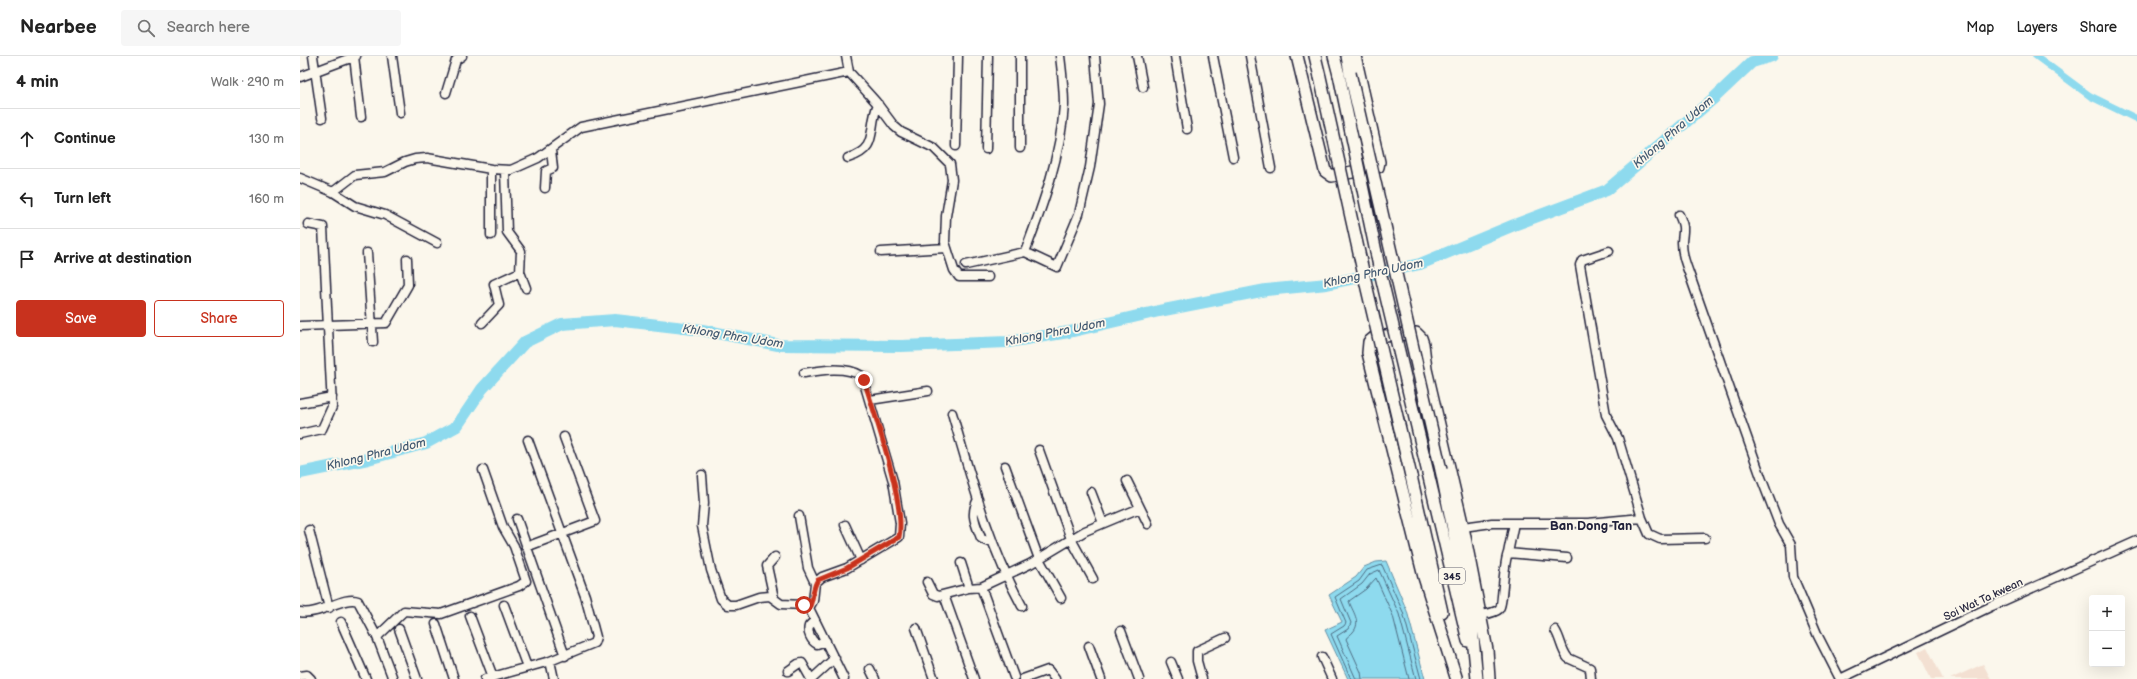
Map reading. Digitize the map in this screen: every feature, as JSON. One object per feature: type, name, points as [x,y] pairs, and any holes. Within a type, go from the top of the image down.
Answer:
[{"type":"main road","points":[[1297,56],[1325,171],[1332,176],[1378,167],[1379,162],[1355,56]]},
{"type":"main road","name":"345","points":[[1315,56],[1457,678]]},
{"type":"main road","name":"345","points":[[1334,56],[1381,276],[1477,679]]},
{"type":"main road","name":"345","points":[[1347,56],[1441,470],[1471,617],[1477,679]]},
{"type":"main road","points":[[1457,678],[1422,570],[1372,368],[1368,347],[1374,338],[1416,333],[1422,338],[1426,369],[1463,527],[1481,615],[1487,650],[1489,679]]},
{"type":"street","points":[[313,56],[322,118]]},
{"type":"street","points":[[300,77],[354,56],[361,117]]},
{"type":"street","points":[[392,56],[400,113]]},
{"type":"street","points":[[446,93],[456,60],[462,56]]},
{"type":"street","points":[[846,56],[849,72],[878,104],[898,130],[934,148],[950,164],[952,180],[946,222],[946,248],[954,270],[959,277],[988,277]]},
{"type":"street","points":[[956,146],[958,56]]},
{"type":"street","points":[[986,149],[988,56]]},
{"type":"street","points":[[1020,56],[1020,148]]},
{"type":"street","points":[[1025,252],[1043,205],[1057,153],[1064,105],[1060,56]]},
{"type":"street","points":[[966,265],[1025,252],[1057,267],[1079,214],[1090,167],[1099,104],[1095,56]]},
{"type":"street","points":[[1137,56],[1143,87]]},
{"type":"street","points":[[1175,56],[1186,129]]},
{"type":"street","points":[[1214,56],[1232,157]]},
{"type":"street","points":[[1250,56],[1271,168]]},
{"type":"street","points":[[333,192],[355,175],[385,172],[405,162],[415,159],[427,158],[505,171],[538,158],[551,150],[573,132],[591,124],[625,120],[849,72]]},
{"type":"street","points":[[848,158],[862,153],[868,145],[874,113],[878,104]]},
{"type":"street","points":[[546,188],[546,171],[553,168],[554,165],[551,150]]},
{"type":"street","points":[[490,169],[491,235]]},
{"type":"street","points":[[505,171],[507,232],[521,251],[520,272],[526,288]]},
{"type":"street","points":[[300,178],[333,192],[355,206],[385,215],[437,243]]},
{"type":"street","points":[[1679,214],[1685,228],[1682,240],[1684,262],[1762,480],[1779,524],[1791,545],[1793,577],[1818,636],[1840,679]]},
{"type":"street","points":[[300,434],[322,429],[332,407],[323,228],[308,224]]},
{"type":"street","points":[[882,252],[946,248]]},
{"type":"street","points":[[1609,251],[1582,260],[1580,265],[1606,415],[1618,438],[1642,518],[1649,534],[1660,539],[1705,538]]},
{"type":"street","points":[[367,253],[373,342]]},
{"type":"street","points":[[300,326],[386,323],[408,285],[406,259]]},
{"type":"street","points":[[482,323],[499,305],[494,284],[520,272]]},
{"type":"street","points":[[804,373],[824,370],[856,373],[864,380],[893,481],[901,531],[897,540],[839,572],[822,577],[815,583]]},
{"type":"street","points":[[870,400],[928,390]]},
{"type":"street","points":[[300,403],[332,397]]},
{"type":"street","points":[[952,413],[992,540],[1006,576],[1022,606]]},
{"type":"street","points":[[526,547],[595,521],[564,437]]},
{"type":"street","points":[[470,616],[489,678],[513,675],[527,667],[565,656],[594,643],[596,637],[585,596],[528,440]]},
{"type":"street","points":[[1039,450],[1071,539],[1093,579]]},
{"type":"street","points":[[1005,466],[1039,559],[1061,598]]},
{"type":"street","points":[[377,638],[404,611],[441,614],[519,586],[526,581],[514,546],[503,527],[483,470]]},
{"type":"street","points":[[702,475],[704,503],[702,526],[711,570],[721,599],[725,603],[732,605],[765,596],[774,598],[781,604],[804,605],[809,608],[835,658],[844,679]]},
{"type":"street","points":[[1127,481],[1148,524]]},
{"type":"street","points":[[1091,492],[1103,523]]},
{"type":"street","points":[[927,582],[935,596],[969,588],[981,587],[1039,559],[1071,539],[1103,523],[1140,508]]},
{"type":"street","points":[[798,516],[808,568],[815,583],[813,601],[809,608]]},
{"type":"street","points":[[1463,527],[1514,523],[1600,522],[1642,518]]},
{"type":"street","points":[[517,519],[565,656]]},
{"type":"street","points":[[1481,615],[1496,612],[1501,605],[1503,570],[1514,523]]},
{"type":"street","points":[[845,525],[861,560]]},
{"type":"street","points":[[310,530],[329,608]]},
{"type":"street","name":"Soi Wat Ta kwean","points":[[1840,679],[1992,606],[2137,541]]},
{"type":"street","points":[[1508,553],[1567,558]]},
{"type":"street","points":[[774,598],[767,566],[775,557]]},
{"type":"street","points":[[961,563],[969,588]]},
{"type":"street","points":[[981,587],[1014,678]]},
{"type":"street","points":[[944,595],[974,679]]},
{"type":"street","points":[[300,612],[313,612],[350,600],[358,602],[377,638],[393,679]]},
{"type":"street","points":[[504,605],[527,667]]},
{"type":"street","points":[[816,620],[810,626],[809,634],[817,644],[826,641]]},
{"type":"street","points":[[341,622],[366,679]]},
{"type":"street","points":[[436,624],[454,679]]},
{"type":"street","points":[[916,628],[934,679]]},
{"type":"street","points":[[399,629],[417,679]]},
{"type":"street","points":[[1555,630],[1568,658],[1590,668],[1591,679]]},
{"type":"street","points":[[1121,632],[1139,679]]},
{"type":"street","points":[[1202,679],[1197,661],[1197,651],[1225,638]]},
{"type":"street","points":[[1089,646],[1101,679]]},
{"type":"street","points":[[1322,657],[1332,679]]},
{"type":"street","points":[[788,671],[802,663],[811,679],[835,658]]},
{"type":"street","points":[[550,661],[554,679]]},
{"type":"street","points":[[1171,662],[1178,679]]},
{"type":"street","points":[[870,669],[875,679]]},
{"type":"street","points":[[1023,679],[1048,670],[1056,679]]},
{"type":"street","points":[[300,676],[307,675],[311,679]]},
{"type":"shaded area","points":[[1927,647],[1943,679],[1931,679],[1918,652]]},
{"type":"shaded area","points":[[1983,664],[1991,679],[1950,679]]},
{"type":"water","points":[[1386,561],[1407,611],[1425,679],[1348,679],[1325,630],[1342,622],[1329,595],[1356,577],[1364,567],[1376,562]]},
{"type":"waterway","name":"Khlong Phra Udom","points":[[300,473],[368,459],[426,443],[457,426],[482,389],[525,342],[562,324],[615,320],[702,330],[778,345],[901,346],[1008,342],[1069,332],[1159,311],[1266,290],[1327,284],[1420,264],[1514,225],[1607,190],[1714,98],[1752,62],[1772,56]]},
{"type":"waterway","points":[[2036,56],[2090,96],[2137,119]]},
{"type":"district","name":"Ban Dong Tan","points":[[1591,525]]},
{"type":"route","points":[[804,605],[809,608],[813,601],[815,583],[818,580],[822,577],[847,568],[897,540],[901,531],[893,481],[864,380]]}]
